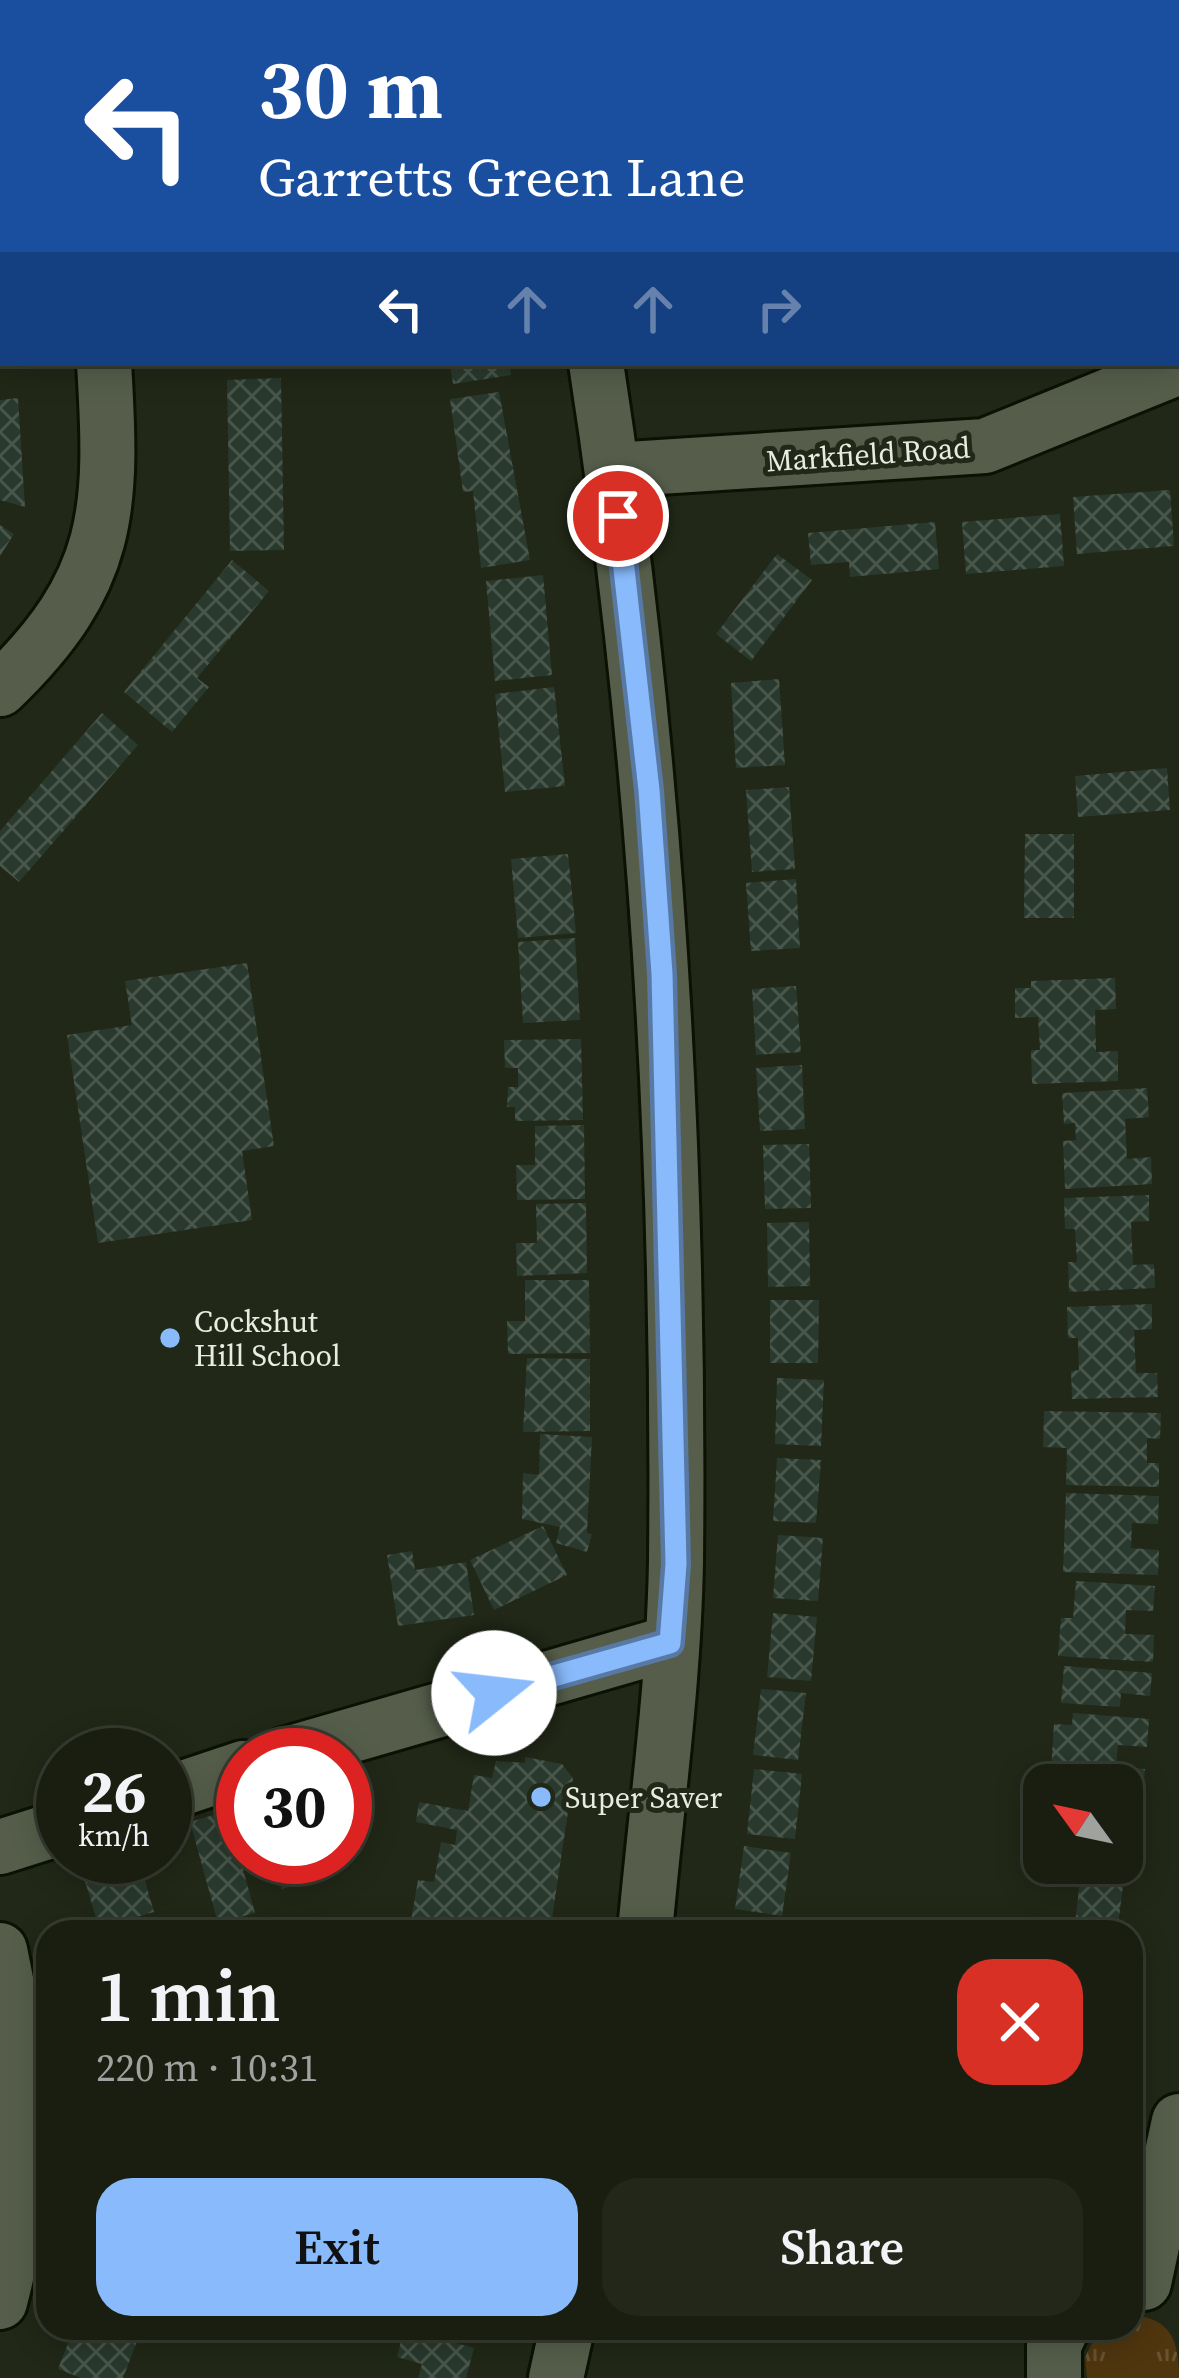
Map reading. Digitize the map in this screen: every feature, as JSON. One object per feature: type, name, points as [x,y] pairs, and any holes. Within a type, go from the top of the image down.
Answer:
[{"type":"street","points":[[0,689],[45,646],[99,545],[111,468],[104,366]]},
{"type":"street","points":[[596,366],[613,470],[649,790],[662,974],[676,1564],[646,1920]]},
{"type":"street","name":"Markfield Road","points":[[613,470],[985,446],[1179,367]]},
{"type":"street","points":[[372,1729],[670,1643]]},
{"type":"street","points":[[0,1846],[36,1835]]},
{"type":"street","points":[[0,1950],[16,2032],[28,2146],[0,2302]]},
{"type":"street","points":[[1151,2288],[1179,2121]]},
{"type":"street","points":[[556,2378],[564,2340]]},
{"type":"green space","points":[[1145,2317],[1170,2334],[1179,2378],[1087,2378],[1085,2357],[1094,2340],[1143,2340]]},
{"type":"building","points":[[450,366],[510,366],[511,375],[453,384]]},
{"type":"building","points":[[281,378],[284,550],[230,551],[227,380]]},
{"type":"building","points":[[499,392],[530,560],[481,568],[473,491],[463,492],[450,399]]},
{"type":"building","points":[[18,398],[25,507],[0,500],[0,400]]},
{"type":"building","points":[[1170,490],[1174,546],[1077,554],[1073,497]]},
{"type":"building","points":[[1060,514],[1064,566],[966,574],[962,522]]},
{"type":"building","points":[[935,522],[939,569],[850,577],[849,562],[811,565],[808,533]]},
{"type":"building","points":[[0,525],[14,534],[0,556]]},
{"type":"building","points":[[777,554],[812,580],[751,661],[716,634]]},
{"type":"building","points":[[232,560],[269,591],[197,678],[209,687],[172,732],[124,692]]},
{"type":"building","points":[[543,575],[552,675],[495,681],[486,581]]},
{"type":"building","points":[[779,679],[785,765],[736,768],[731,683]]},
{"type":"building","points":[[554,687],[565,786],[505,792],[495,694]]},
{"type":"building","points":[[102,713],[138,745],[19,882],[0,866],[0,831]]},
{"type":"building","points":[[1167,768],[1170,810],[1078,817],[1075,776]]},
{"type":"building","points":[[789,787],[795,869],[752,872],[746,790]]},
{"type":"building","points":[[1025,834],[1074,834],[1074,918],[1024,918]]},
{"type":"building","points":[[568,854],[576,933],[518,938],[511,859]]},
{"type":"building","points":[[796,879],[800,948],[751,951],[746,883]]},
{"type":"building","points":[[575,938],[580,1020],[523,1023],[518,942]]},
{"type":"building","points":[[247,963],[274,1146],[242,1151],[252,1220],[98,1243],[67,1035],[132,1025],[125,981]]},
{"type":"building","points":[[1115,978],[1116,1009],[1095,1010],[1096,1052],[1118,1051],[1118,1081],[1032,1084],[1031,1050],[1040,1050],[1038,1017],[1015,1018],[1015,988],[1031,988],[1031,981]]},
{"type":"building","points":[[796,986],[801,1052],[756,1055],[752,989]]},
{"type":"building","points":[[581,1039],[583,1120],[515,1121],[515,1107],[507,1107],[508,1087],[518,1087],[518,1068],[505,1068],[504,1040]]},
{"type":"building","points":[[802,1065],[805,1129],[760,1131],[756,1068]]},
{"type":"building","points":[[1147,1088],[1149,1117],[1125,1119],[1127,1159],[1151,1157],[1152,1184],[1065,1189],[1063,1141],[1076,1140],[1075,1123],[1064,1124],[1062,1093]]},
{"type":"building","points":[[584,1125],[585,1199],[517,1200],[516,1165],[535,1165],[535,1126]]},
{"type":"building","points":[[809,1144],[811,1208],[765,1209],[763,1145]]},
{"type":"building","points":[[1149,1195],[1149,1221],[1131,1222],[1133,1265],[1154,1264],[1155,1288],[1069,1292],[1068,1262],[1077,1262],[1075,1229],[1065,1229],[1064,1198]]},
{"type":"building","points":[[586,1203],[587,1273],[517,1276],[516,1243],[537,1243],[536,1204]]},
{"type":"building","points":[[809,1222],[810,1286],[768,1287],[767,1223]]},
{"type":"building","points":[[525,1280],[589,1280],[590,1353],[508,1354],[507,1321],[525,1321]]},
{"type":"building","points":[[770,1300],[819,1300],[818,1363],[770,1363]]},
{"type":"building","points":[[1152,1304],[1152,1329],[1134,1330],[1136,1373],[1157,1373],[1158,1397],[1072,1399],[1071,1371],[1079,1370],[1078,1338],[1068,1338],[1067,1307]]},
{"type":"building","points":[[527,1358],[590,1359],[590,1431],[523,1432]]},
{"type":"building","points":[[777,1378],[824,1380],[821,1446],[775,1444]]},
{"type":"building","points":[[1044,1411],[1161,1413],[1160,1439],[1147,1438],[1147,1463],[1159,1463],[1159,1487],[1066,1485],[1067,1448],[1043,1447]]},
{"type":"building","points":[[540,1434],[592,1437],[587,1533],[592,1534],[587,1552],[556,1543],[560,1527],[522,1519],[523,1473],[539,1475]]},
{"type":"building","points":[[777,1458],[821,1460],[816,1523],[773,1521]]},
{"type":"building","points":[[1066,1493],[1159,1496],[1158,1524],[1132,1523],[1131,1548],[1159,1550],[1158,1575],[1063,1572]]},
{"type":"building","points":[[543,1526],[567,1575],[494,1610],[470,1560]]},
{"type":"building","points":[[778,1535],[823,1538],[818,1601],[773,1598]]},
{"type":"building","points":[[412,1551],[415,1570],[466,1562],[474,1615],[398,1626],[387,1555]]},
{"type":"building","points":[[1076,1581],[1155,1586],[1153,1611],[1126,1610],[1125,1634],[1154,1635],[1153,1662],[1058,1656],[1061,1618],[1073,1618]]},
{"type":"building","points":[[773,1613],[817,1617],[811,1681],[767,1677]]},
{"type":"building","points":[[1064,1666],[1152,1673],[1150,1696],[1121,1693],[1120,1707],[1061,1703]]},
{"type":"building","points":[[761,1689],[806,1693],[798,1760],[753,1755]]},
{"type":"building","points":[[1073,1713],[1149,1719],[1147,1747],[1118,1745],[1116,1764],[1051,1764],[1054,1724],[1072,1725]]},
{"type":"building","points":[[525,1757],[562,1764],[573,1778],[552,1920],[411,1920],[418,1880],[434,1882],[441,1842],[455,1845],[457,1830],[416,1822],[419,1802],[468,1811],[474,1775],[492,1778],[496,1761],[525,1763]]},
{"type":"building","points":[[754,1769],[802,1774],[795,1839],[747,1834]]},
{"type":"building","points":[[216,1814],[216,1884],[247,1884],[255,1913],[217,1920],[192,1829],[192,1821]]},
{"type":"building","points":[[744,1846],[791,1853],[782,1916],[735,1909]]},
{"type":"building","points":[[86,1884],[146,1884],[154,1912],[126,1920],[97,1920]]},
{"type":"building","points":[[1080,1884],[1123,1886],[1119,1920],[1075,1920]]},
{"type":"building","points":[[69,2340],[137,2340],[123,2378],[81,2378],[58,2369]]},
{"type":"building","points":[[401,2340],[445,2340],[474,2348],[466,2378],[418,2378],[422,2364],[397,2357]]},
{"type":"place","name":"Cockshut Hill School","points":[[170,1338]]},
{"type":"place","name":"Super Saver","points":[[541,1797]]},
{"type":"route","points":[[494,1693],[670,1643],[676,1564],[662,974],[649,790],[618,516]]}]
